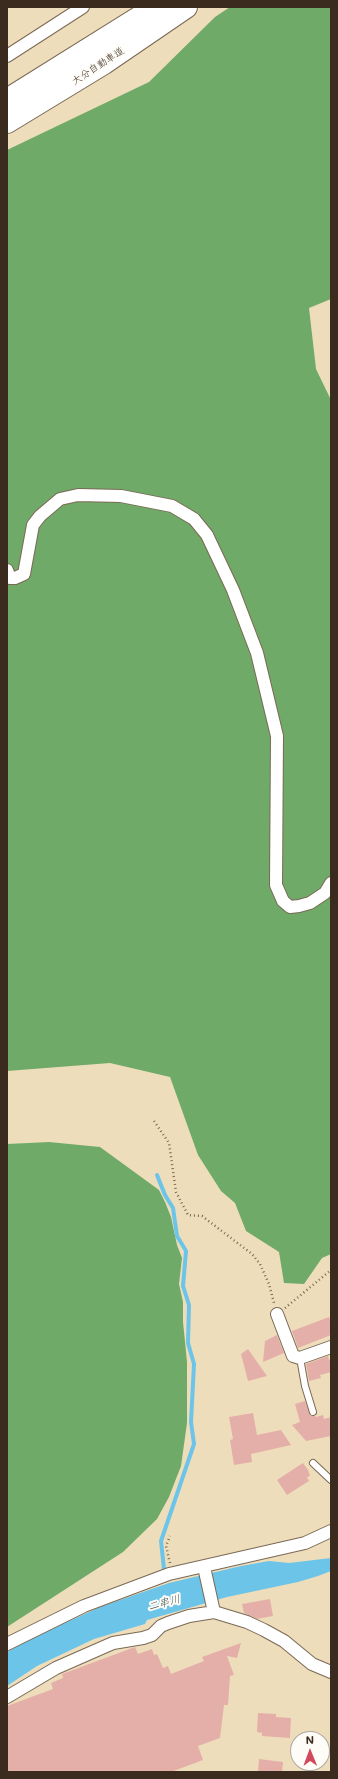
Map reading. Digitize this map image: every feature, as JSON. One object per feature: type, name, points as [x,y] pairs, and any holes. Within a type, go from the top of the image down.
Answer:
[{"type":"highway","name":"大分自動車道","points":[[10,98],[156,7]]},
{"type":"highway","name":"大分自動車道","points":[[7,122],[104,63],[186,7]]},
{"type":"street","points":[[7,56],[83,7]]},
{"type":"street","points":[[7,570],[10,578],[15,578],[24,574],[33,525],[40,516],[60,499],[78,495],[121,496],[172,506],[194,519],[207,535],[233,590],[257,653],[277,736],[276,885],[283,901],[290,906],[299,906],[310,903],[325,893],[331,883]]},
{"type":"street","points":[[277,1314],[293,1356],[300,1358],[331,1348]]},
{"type":"street","points":[[7,1644],[84,1606],[172,1574],[305,1543],[331,1531]]},
{"type":"street","points":[[204,1567],[214,1612]]},
{"type":"street","points":[[7,1697],[56,1668],[113,1643],[143,1638],[152,1635],[161,1626],[168,1623],[189,1616],[214,1612],[247,1622],[264,1630],[284,1641],[312,1664],[331,1672]]},
{"type":"lane","points":[[300,1358],[305,1386],[314,1412]]},
{"type":"lane","points":[[313,1463],[331,1480]]},
{"type":"path","points":[[154,1121],[169,1143],[176,1192],[188,1215],[202,1216],[252,1254],[260,1264],[269,1284],[277,1314],[331,1270]]},
{"type":"path","points":[[170,1536],[166,1546],[172,1574]]},
{"type":"green space","points":[[230,7],[331,7],[331,299],[309,308],[316,369],[331,400],[331,1254],[322,1258],[304,1284],[284,1283],[279,1252],[246,1231],[235,1203],[221,1191],[198,1155],[170,1077],[110,1063],[7,1071],[7,150],[149,82],[215,17]]},
{"type":"green space","points":[[49,1142],[100,1147],[159,1190],[165,1202],[171,1217],[177,1245],[182,1258],[179,1284],[183,1302],[183,1322],[187,1362],[187,1423],[181,1466],[169,1497],[157,1519],[123,1552],[7,1627],[7,1144]]},
{"type":"water","name":"二串川","points":[[331,1558],[331,1571],[298,1582],[227,1597],[147,1620],[145,1624],[94,1639],[37,1666],[7,1686],[7,1652],[32,1638],[100,1607],[169,1583],[241,1566],[269,1561],[289,1563]]},
{"type":"building","points":[[329,1317],[331,1322],[331,1335],[298,1348],[292,1331]]},
{"type":"building","points":[[277,1335],[284,1353],[263,1362],[265,1341]]},
{"type":"building","points":[[248,1349],[267,1376],[248,1381],[241,1354]]},
{"type":"building","points":[[328,1356],[329,1360],[331,1359],[331,1372],[320,1375],[321,1378],[309,1381],[306,1364]]},
{"type":"building","points":[[305,1401],[311,1416],[316,1417],[323,1415],[324,1419],[331,1417],[331,1436],[306,1441],[292,1425],[300,1422],[295,1404]]},
{"type":"building","points":[[253,1413],[257,1435],[281,1430],[291,1445],[251,1454],[252,1462],[234,1465],[230,1440],[233,1439],[229,1417]]},
{"type":"building","points":[[303,1463],[310,1476],[307,1477],[309,1481],[287,1495],[277,1480]]},
{"type":"building","points":[[270,1599],[273,1616],[257,1619],[244,1613],[242,1604]]},
{"type":"building","points":[[241,1643],[237,1658],[227,1656],[234,1675],[230,1676],[228,1705],[224,1705],[220,1738],[198,1746],[203,1760],[171,1772],[7,1772],[7,1706],[53,1689],[51,1683],[63,1678],[62,1674],[135,1647],[138,1654],[152,1649],[154,1655],[157,1654],[163,1668],[168,1666],[171,1674],[204,1661],[202,1657]]},
{"type":"building","points":[[258,1713],[276,1714],[276,1717],[291,1718],[290,1738],[262,1736],[262,1733],[257,1732]]},
{"type":"building","points":[[259,1759],[283,1762],[282,1772],[258,1772]]},
{"type":"waterway","points":[[157,1175],[165,1195],[173,1208],[177,1236],[186,1251],[183,1286],[189,1305],[188,1343],[194,1364],[191,1422],[194,1444],[161,1541],[164,1569]]}]
